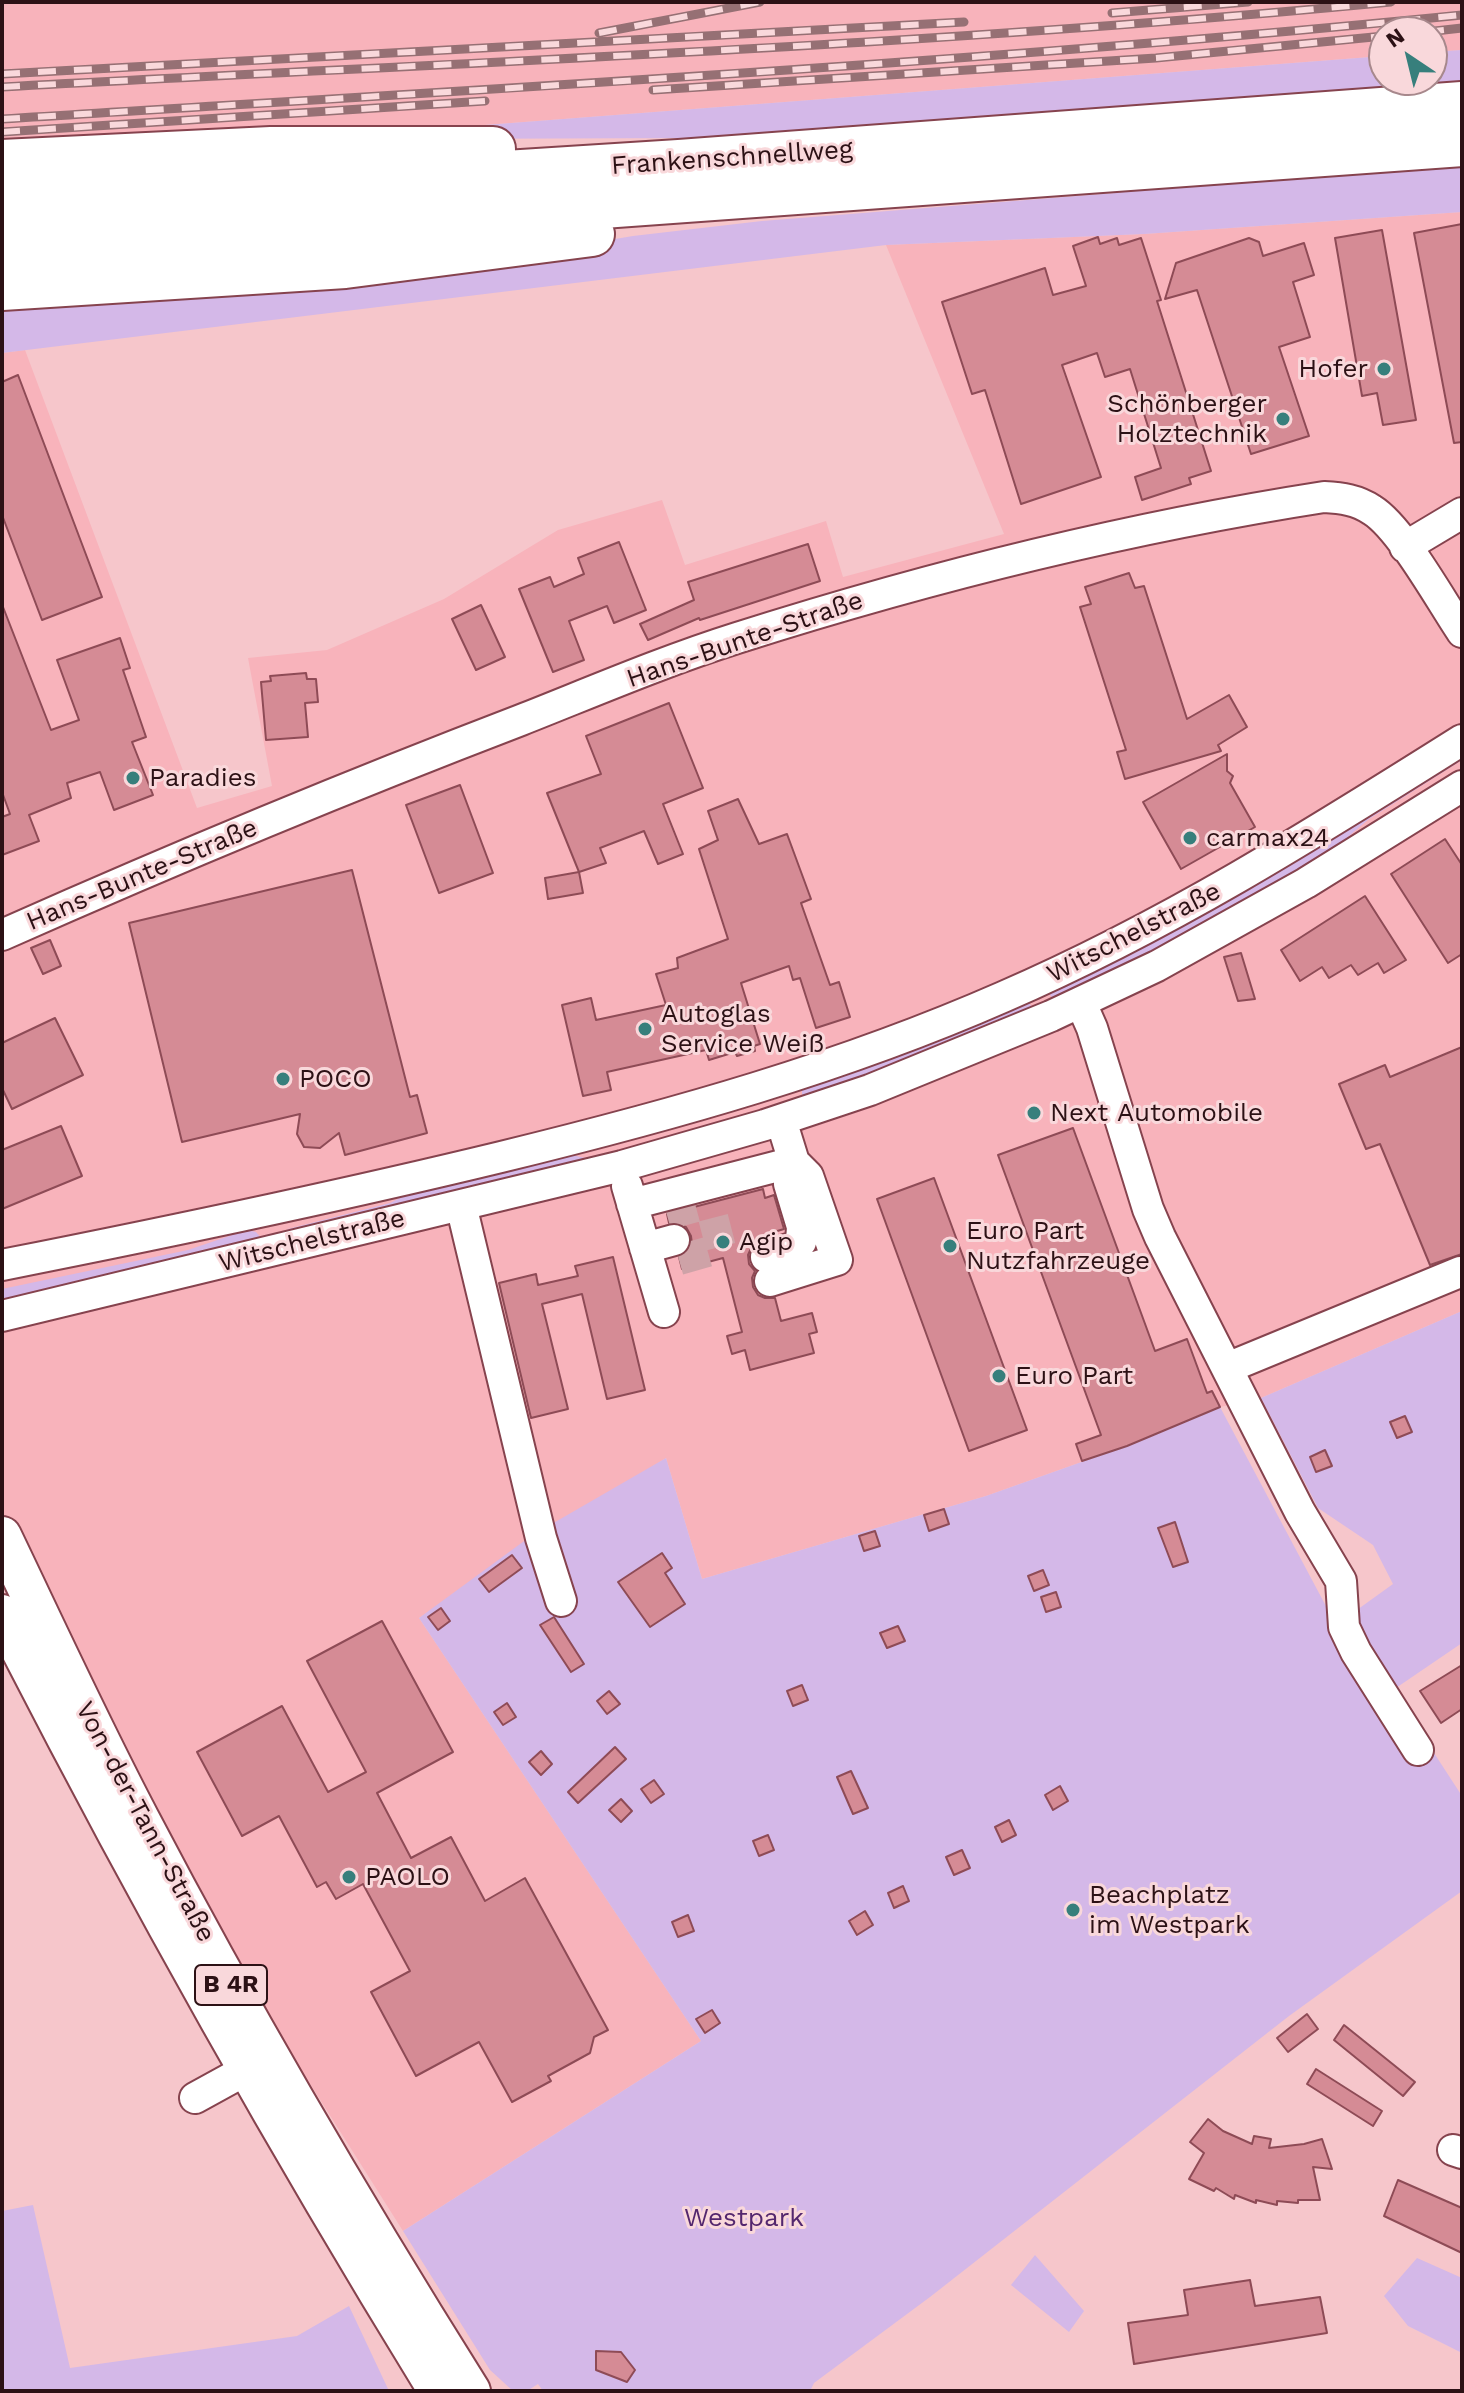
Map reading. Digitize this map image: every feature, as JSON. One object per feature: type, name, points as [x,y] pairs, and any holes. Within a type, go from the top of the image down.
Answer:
[{"type":"highway","name":"Frankenschnellweg","points":[[2,205],[679,162],[1462,104]]},
{"type":"highway","name":"Frankenschnellweg","points":[[2,244],[353,224],[1462,144]]},
{"type":"highway","points":[[2,162],[255,149],[420,148],[525,149],[679,162]]},
{"type":"highway","points":[[2,288],[400,260],[666,223],[754,214],[829,191]]},
{"type":"main road","name":"Von-der-Tann-Straße","points":[[2,1536],[161,1858],[337,2170],[471,2391]]},
{"type":"main road","name":"Von-der-Tann-Straße","points":[[2,1614],[134,1868],[246,2070],[438,2391]]},
{"type":"street","name":"Hans-Bunte-Straße","points":[[2,935],[341,789],[733,639],[891,591],[1037,553],[1188,521],[1324,497],[1344,498],[1376,512],[1394,530],[1462,632]]},
{"type":"street","points":[[1405,547],[1462,513]]},
{"type":"street","name":"Witschelstraße","points":[[2,1265],[272,1210],[612,1130],[784,1081],[982,1006],[1139,933],[1308,838],[1462,740]]},
{"type":"street","name":"Witschelstraße","points":[[2,1316],[622,1166],[788,1118],[925,1069],[1081,1003],[1180,954],[1255,913],[1462,786]]},
{"type":"street","name":"Witschelstraße","points":[[1081,1003],[1092,1028],[1148,1209],[1300,1512],[1341,1581],[1344,1627],[1356,1652],[1418,1750]]},
{"type":"street","points":[[768,1269],[837,1260],[808,1176],[794,1162],[784,1081]]},
{"type":"street","points":[[612,1130],[622,1166],[674,1224],[664,1312]]},
{"type":"street","points":[[674,1224],[794,1162]]},
{"type":"street","points":[[461,1205],[541,1538],[561,1601]]},
{"type":"street","points":[[272,1210],[280,1249]]},
{"type":"street","points":[[1227,1368],[1460,1272]]},
{"type":"street","points":[[195,2098],[246,2070]]},
{"type":"shaded area","points":[[2,2],[1462,2],[1462,50],[1448,51],[1448,16],[1368,16],[1368,57],[407,131],[2,149]]},
{"type":"shaded area","points":[[1462,212],[1462,1311],[1261,1398],[1220,1407],[1135,1443],[986,1496],[702,1579],[666,1458],[419,1618],[701,2041],[403,2231],[75,1712],[2,1568],[2,353],[25,350],[197,808],[272,786],[248,658],[327,650],[444,599],[558,530],[662,500],[685,565],[826,521],[843,577],[1004,534],[886,245],[1144,234]]},
{"type":"green space","points":[[1462,50],[1462,93],[1448,94],[1448,51]]},
{"type":"green space","points":[[1368,57],[1368,96],[1388,96],[1116,107],[694,138],[421,139],[407,131]]},
{"type":"green space","points":[[1462,156],[1462,212],[1144,234],[886,245],[2,353],[2,298],[573,246],[762,221],[1115,193],[1283,170]]},
{"type":"green space","points":[[1462,755],[1462,760],[1369,819],[1317,863],[1231,913],[1056,1003],[1048,992]]},
{"type":"green space","points":[[1023,1001],[1030,1004],[1034,1014],[802,1099],[802,1087]]},
{"type":"green space","points":[[572,1155],[590,1159],[287,1237],[285,1232],[390,1203],[412,1192]]},
{"type":"green space","points":[[247,1230],[256,1232],[262,1239],[2,1304],[2,1289],[188,1250]]},
{"type":"green space","name":"Westpark","points":[[1462,1311],[1462,1643],[1393,1690],[1462,1796],[1462,1891],[1289,2016],[930,2297],[814,2383],[810,2391],[543,2391],[538,2384],[527,2391],[513,2391],[490,2370],[403,2231],[701,2041],[419,1618],[531,1536],[666,1458],[702,1579],[986,1496],[1135,1443],[1220,1407],[1336,1625],[1393,1584],[1373,1545],[1318,1508],[1261,1398]]},
{"type":"green space","points":[[33,2205],[70,2368],[297,2336],[349,2306],[389,2391],[2,2391],[2,2211]]},
{"type":"green space","points":[[1035,2255],[1084,2311],[1069,2332],[1011,2285]]},
{"type":"green space","points":[[1417,2258],[1462,2278],[1462,2353],[1408,2326],[1384,2296]]},
{"type":"building","points":[[1462,224],[1462,442],[1454,443],[1414,233]]},
{"type":"building","points":[[1382,230],[1416,420],[1383,425],[1377,393],[1362,396],[1335,238]]},
{"type":"building","points":[[1098,237],[1100,244],[1117,238],[1119,245],[1141,238],[1161,300],[1157,301],[1211,471],[1189,478],[1191,484],[1142,500],[1135,477],[1161,468],[1130,369],[1105,377],[1097,353],[1062,365],[1101,477],[1021,504],[985,390],[972,394],[942,302],[1045,268],[1053,295],[1086,286],[1073,246]]},
{"type":"building","points":[[1249,238],[1259,242],[1263,256],[1304,243],[1314,275],[1293,282],[1310,337],[1279,347],[1309,436],[1251,454],[1197,290],[1165,299],[1176,263]]},
{"type":"building","points":[[18,375],[102,597],[42,620],[2,515],[2,382]]},
{"type":"building","points":[[619,542],[646,610],[614,623],[607,606],[569,621],[584,660],[553,672],[519,589],[550,577],[554,587],[584,574],[578,558]]},
{"type":"building","points":[[808,544],[820,581],[699,618],[648,640],[640,624],[694,600],[688,582]]},
{"type":"building","points":[[1129,573],[1135,588],[1144,586],[1187,719],[1229,695],[1247,727],[1218,745],[1221,751],[1125,779],[1117,752],[1126,750],[1080,607],[1091,604],[1085,587]]},
{"type":"building","points":[[481,605],[505,657],[476,670],[452,619]]},
{"type":"building","points":[[3,607],[51,730],[79,720],[57,660],[120,638],[130,668],[123,670],[146,737],[132,742],[153,795],[114,810],[100,772],[67,783],[71,798],[29,815],[39,841],[2,855],[2,817],[10,814],[2,792]]},
{"type":"building","points":[[306,673],[307,679],[316,679],[318,702],[305,703],[308,737],[266,740],[261,682],[271,681],[270,676]]},
{"type":"building","points":[[669,703],[703,788],[663,804],[683,854],[658,864],[644,831],[600,848],[606,863],[579,872],[547,793],[601,774],[586,736]]},
{"type":"building","points":[[1227,754],[1227,771],[1233,776],[1230,783],[1255,827],[1181,869],[1143,802]]},
{"type":"building","points":[[460,785],[493,873],[439,893],[406,805]]},
{"type":"building","points":[[738,799],[759,844],[787,834],[811,899],[801,903],[830,985],[839,982],[850,1017],[816,1028],[800,978],[793,980],[789,966],[741,983],[760,1044],[754,1046],[755,1051],[737,1056],[735,1052],[709,1060],[706,1050],[607,1072],[611,1090],[583,1096],[562,1005],[591,998],[596,1020],[666,1005],[656,974],[678,968],[677,958],[728,939],[699,849],[718,840],[708,811]]},
{"type":"building","points":[[1445,839],[1462,865],[1462,954],[1448,963],[1391,874]]},
{"type":"building","points":[[352,870],[410,1097],[417,1095],[427,1133],[345,1155],[339,1133],[320,1148],[304,1147],[297,1134],[300,1114],[182,1142],[129,923]]},
{"type":"building","points":[[579,872],[583,893],[548,899],[545,878]]},
{"type":"building","points":[[1365,896],[1406,960],[1384,973],[1378,963],[1358,975],[1351,965],[1329,978],[1322,967],[1300,981],[1281,950]]},
{"type":"building","points":[[50,940],[61,966],[43,974],[31,948]]},
{"type":"building","points":[[1241,953],[1255,999],[1238,1001],[1224,957]]},
{"type":"building","points":[[55,1018],[83,1075],[12,1109],[2,1088],[2,1043]]},
{"type":"building","points":[[1462,1047],[1462,1254],[1430,1265],[1380,1144],[1366,1149],[1339,1084],[1385,1065],[1390,1077]]},
{"type":"building","points":[[61,1126],[82,1176],[2,1209],[2,1150]]},
{"type":"building","points":[[1073,1128],[1155,1351],[1187,1339],[1207,1393],[1212,1391],[1220,1407],[1127,1446],[1082,1461],[1076,1444],[1101,1435],[998,1155]]},
{"type":"building","points":[[934,1178],[1027,1430],[969,1451],[877,1199]]},
{"type":"building","points":[[763,1189],[765,1198],[774,1195],[784,1229],[752,1246],[748,1255],[749,1264],[755,1271],[753,1287],[758,1295],[775,1298],[781,1321],[812,1313],[817,1332],[809,1334],[814,1353],[750,1370],[745,1350],[732,1354],[727,1336],[742,1332],[723,1258],[682,1269],[679,1257],[692,1244],[691,1236],[686,1227],[678,1222],[669,1223],[667,1214]]},
{"type":"building","points":[[613,1257],[645,1390],[607,1399],[582,1294],[542,1304],[568,1409],[531,1418],[499,1283],[536,1274],[538,1285],[578,1276],[575,1266]]},
{"type":"building","points":[[1405,1416],[1412,1432],[1397,1438],[1390,1422]]},
{"type":"building","points":[[1325,1450],[1332,1466],[1316,1472],[1310,1457]]},
{"type":"building","points":[[944,1509],[949,1524],[929,1531],[924,1515]]},
{"type":"building","points":[[1175,1522],[1188,1562],[1173,1567],[1158,1528]]},
{"type":"building","points":[[875,1531],[880,1546],[864,1551],[859,1536]]},
{"type":"building","points":[[662,1553],[672,1568],[665,1573],[685,1604],[650,1627],[618,1582]]},
{"type":"building","points":[[512,1555],[522,1568],[489,1592],[479,1579]]},
{"type":"building","points":[[1043,1570],[1049,1585],[1034,1591],[1028,1576]]},
{"type":"building","points":[[1056,1592],[1061,1607],[1046,1612],[1041,1597]]},
{"type":"building","points":[[441,1608],[450,1621],[438,1630],[428,1617]]},
{"type":"building","points":[[554,1617],[584,1664],[571,1672],[540,1625]]},
{"type":"building","points":[[382,1621],[453,1752],[377,1793],[411,1858],[451,1837],[485,1901],[525,1878],[608,2030],[594,2037],[590,2053],[548,2076],[551,2081],[512,2102],[479,2042],[416,2076],[371,1992],[410,1971],[363,1884],[336,1899],[326,1882],[317,1887],[279,1816],[242,1836],[197,1752],[282,1706],[328,1792],[366,1772],[307,1661]]},
{"type":"building","points":[[898,1626],[905,1641],[887,1648],[880,1633]]},
{"type":"building","points":[[1462,1665],[1462,1709],[1441,1723],[1420,1691]]},
{"type":"building","points":[[802,1685],[808,1700],[793,1706],[787,1691]]},
{"type":"building","points":[[609,1691],[620,1704],[607,1714],[597,1701]]},
{"type":"building","points":[[507,1703],[516,1717],[503,1725],[494,1712]]},
{"type":"building","points":[[615,1747],[626,1759],[578,1803],[568,1792]]},
{"type":"building","points":[[541,1751],[552,1764],[541,1775],[529,1762]]},
{"type":"building","points":[[851,1771],[868,1808],[853,1814],[837,1777]]},
{"type":"building","points":[[654,1780],[664,1794],[651,1803],[641,1789]]},
{"type":"building","points":[[1060,1786],[1068,1801],[1053,1810],[1045,1795]]},
{"type":"building","points":[[621,1799],[632,1811],[621,1822],[609,1810]]},
{"type":"building","points":[[1009,1820],[1016,1835],[1002,1842],[995,1827]]},
{"type":"building","points":[[768,1835],[774,1850],[759,1856],[753,1841]]},
{"type":"building","points":[[962,1850],[970,1868],[954,1875],[946,1857]]},
{"type":"building","points":[[903,1886],[909,1901],[894,1908],[888,1893]]},
{"type":"building","points":[[865,1911],[873,1925],[857,1935],[849,1921]]},
{"type":"building","points":[[688,1915],[694,1931],[678,1937],[672,1922]]},
{"type":"building","points":[[712,2010],[720,2023],[705,2033],[696,2019]]},
{"type":"building","points":[[1307,2014],[1318,2029],[1288,2052],[1277,2038]]},
{"type":"building","points":[[1344,2025],[1415,2082],[1403,2096],[1334,2040]]},
{"type":"building","points":[[1316,2069],[1382,2111],[1373,2126],[1307,2084]]},
{"type":"building","points":[[1208,2119],[1223,2131],[1252,2144],[1254,2136],[1271,2139],[1269,2148],[1322,2139],[1332,2169],[1313,2167],[1320,2200],[1298,2200],[1298,2203],[1277,2201],[1277,2205],[1256,2200],[1256,2203],[1235,2195],[1234,2199],[1216,2188],[1214,2191],[1189,2179],[1204,2153],[1190,2142]]},
{"type":"building","points":[[1398,2180],[1462,2208],[1462,2253],[1384,2216]]},
{"type":"building","points":[[1250,2280],[1255,2306],[1320,2297],[1327,2333],[1134,2364],[1128,2323],[1188,2315],[1184,2290]]},
{"type":"building","points":[[596,2351],[621,2352],[635,2370],[627,2382],[596,2370]]},
{"type":"tunnel","points":[[667,1215],[696,1207]]},
{"type":"tunnel","points":[[679,1260],[721,1248],[712,1213]]},
{"type":"railway","points":[[599,33],[760,2]]},
{"type":"railway","points":[[1112,13],[1248,2]]},
{"type":"railway","points":[[2,87],[871,42],[1391,2]]},
{"type":"railway","points":[[2,119],[915,61],[1462,15]]},
{"type":"railway","points":[[2,74],[964,22]]},
{"type":"railway","points":[[1448,30],[1462,28]]},
{"type":"railway","points":[[653,90],[1156,58],[1368,38]]},
{"type":"railway","points":[[2,132],[485,101]]},
{"type":"place","name":"Hofer","points":[[1384,369]]},
{"type":"place","name":"Schönberger Holztechnik","points":[[1283,419]]},
{"type":"place","name":"Paradies","points":[[133,778]]},
{"type":"place","name":"carmax24","points":[[1190,838]]},
{"type":"place","name":"Autoglas Service Weiß","points":[[645,1029]]},
{"type":"place","name":"POCO","points":[[283,1079]]},
{"type":"place","name":"Next Automobile","points":[[1034,1113]]},
{"type":"place","name":"Agip","points":[[723,1242]]},
{"type":"place","name":"Euro Part Nutzfahrzeuge","points":[[950,1246]]},
{"type":"place","name":"Euro Part","points":[[999,1376]]},
{"type":"place","name":"PAOLO","points":[[349,1877]]},
{"type":"place","name":"Beachplatz im Westpark","points":[[1073,1910]]}]
